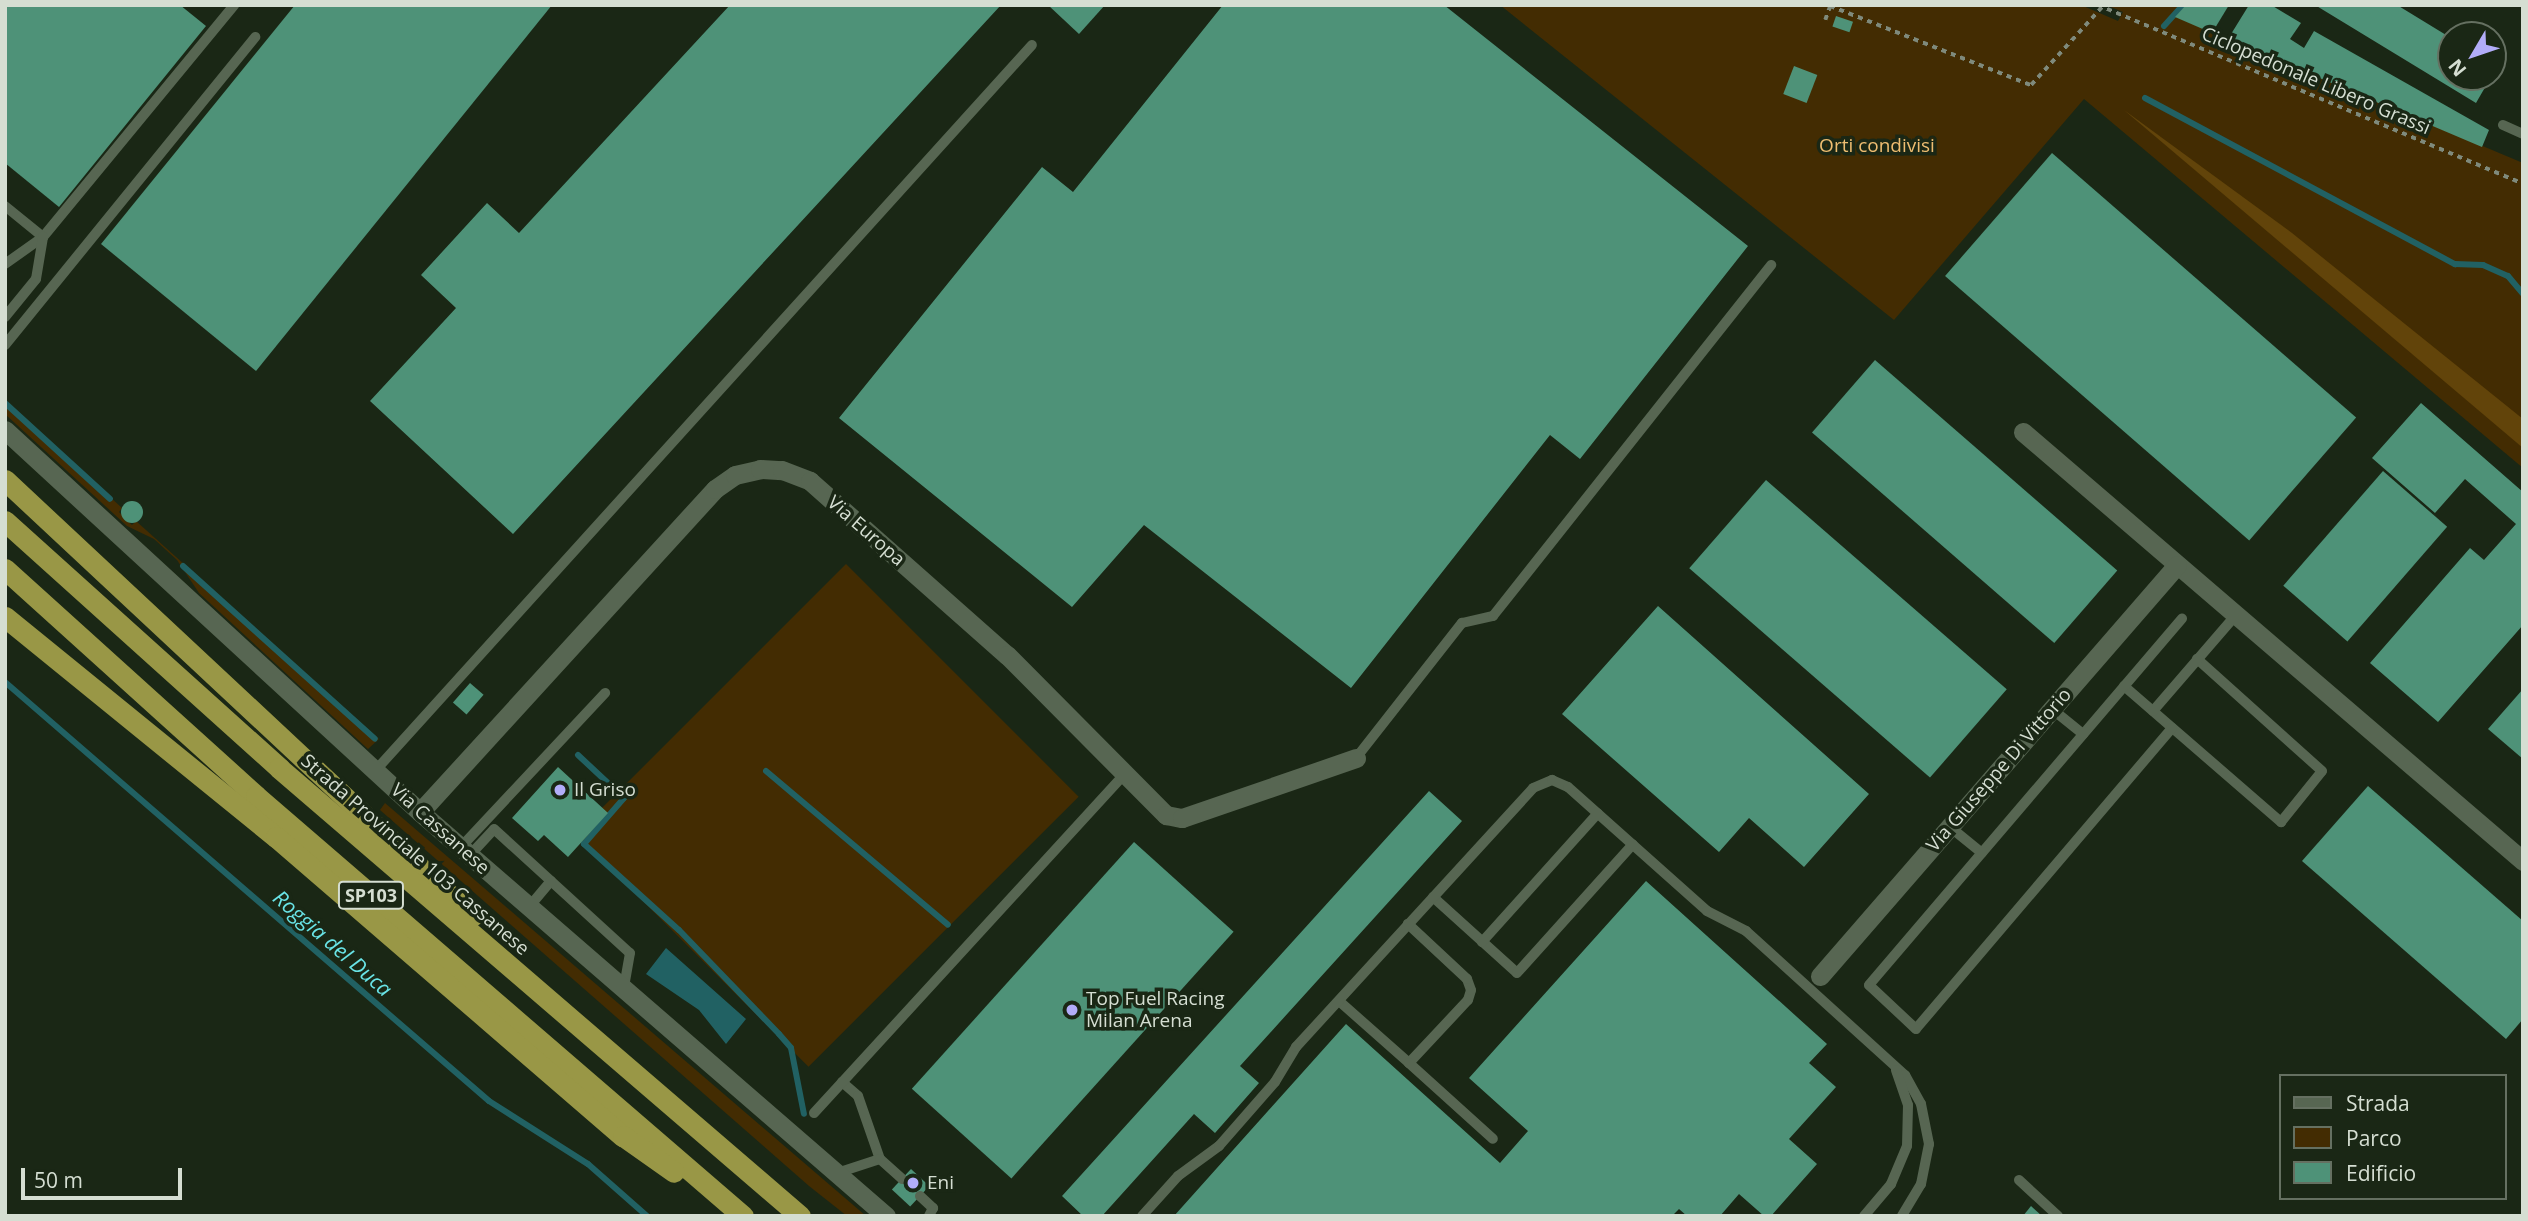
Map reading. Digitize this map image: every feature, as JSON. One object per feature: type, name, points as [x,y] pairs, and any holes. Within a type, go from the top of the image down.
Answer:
[{"type":"highway","name":"SP103","points":[[5,480],[330,781],[636,1076]]},
{"type":"highway","name":"Strada Provinciale 103 Cassanese","points":[[5,521],[279,768],[800,1216]]},
{"type":"highway","name":"SP103","points":[[5,569],[256,796],[743,1216]]},
{"type":"highway","name":"SP103","points":[[5,617],[276,837],[623,1136],[736,1216]]},
{"type":"street","name":"Via Cassanese","points":[[5,430],[420,812],[886,1216]]},
{"type":"street","points":[[2023,432],[2523,861]]},
{"type":"street","name":"Via Europa","points":[[420,812],[712,492],[736,475],[760,469],[782,470],[810,481],[1007,655],[1166,815],[1182,818],[1356,758]]},
{"type":"street","name":"Via Giuseppe Di Vittorio","points":[[1820,976],[2177,565]]},
{"type":"lane","points":[[5,264],[43,237],[234,5]]},
{"type":"lane","points":[[5,345],[255,37]]},
{"type":"lane","points":[[375,771],[1032,45]]},
{"type":"lane","points":[[2503,125],[2523,134]]},
{"type":"lane","points":[[5,206],[43,237]]},
{"type":"lane","points":[[5,317],[36,279],[43,237]]},
{"type":"lane","points":[[1356,758],[1462,623],[1493,616],[1771,265]]},
{"type":"lane","points":[[2153,710],[2235,615]]},
{"type":"lane","points":[[2172,728],[1916,1028],[1870,985],[2182,619]]},
{"type":"lane","points":[[2124,686],[2281,822],[2322,771],[2197,659]]},
{"type":"lane","points":[[465,851],[605,693]]},
{"type":"lane","points":[[2052,709],[2083,734]]},
{"type":"lane","points":[[814,1113],[1124,775]]},
{"type":"lane","points":[[1142,1216],[1178,1176],[1219,1146],[1339,1001],[1540,783],[1560,782],[1707,911],[1746,931],[1891,1060],[1916,1092],[1928,1130],[1923,1177],[1902,1216]]},
{"type":"lane","points":[[1482,942],[1598,813]]},
{"type":"lane","points":[[1950,827],[1982,853]]},
{"type":"lane","points":[[465,851],[494,829],[629,953],[623,988]]},
{"type":"lane","points":[[1433,897],[1517,973],[1633,844]]},
{"type":"lane","points":[[529,907],[551,881]]},
{"type":"lane","points":[[1408,924],[1467,979],[1471,989],[1468,1000],[1409,1063]]},
{"type":"lane","points":[[1339,1001],[1493,1139]]},
{"type":"lane","points":[[1864,1216],[1894,1179],[1908,1140],[1907,1099],[1891,1060]]},
{"type":"lane","points":[[842,1082],[859,1096],[880,1159],[902,1179]]},
{"type":"lane","points":[[836,1173],[880,1159]]},
{"type":"lane","points":[[2018,1180],[2058,1216]]},
{"type":"lane","points":[[920,1196],[933,1208],[929,1216]]},
{"type":"path","points":[[1825,20],[1830,6],[2031,85],[2100,6]]},
{"type":"path","name":"Ciclopedonale Libero Grassi","points":[[2100,6],[2523,184]]},
{"type":"green space","name":"Orti condivisi","points":[[1500,5],[2081,5],[2118,21],[2123,12],[2106,5],[2186,5],[2176,17],[2523,163],[2523,468],[2084,99],[1894,320]]},
{"type":"green space","points":[[5,400],[122,508],[119,512],[132,525],[136,521],[379,739],[368,749],[199,593],[177,560],[154,539],[127,526],[5,414]]},
{"type":"green space","points":[[846,564],[1079,797],[809,1067],[576,834]]},
{"type":"green space","points":[[385,803],[866,1216],[847,1216],[809,1186],[380,810]]},
{"type":"shaded area","points":[[2124,110],[2292,233],[2523,419],[2523,448]]},
{"type":"water","points":[[666,948],[746,1019],[726,1044],[699,1010],[646,974]]},
{"type":"building","points":[[5,5],[180,5],[206,26],[59,207],[5,163]]},
{"type":"building","points":[[295,5],[552,5],[256,371],[101,244]]},
{"type":"building","points":[[730,5],[1001,5],[513,534],[370,401],[456,308],[421,275],[487,203],[519,233]]},
{"type":"building","points":[[1048,5],[1105,5],[1079,34]]},
{"type":"building","points":[[1223,5],[1444,5],[1748,246],[1580,459],[1550,435],[1351,688],[1144,525],[1072,607],[839,418],[1042,167],[1073,192]]},
{"type":"building","points":[[2186,5],[2229,5],[2212,33],[2175,17]]},
{"type":"building","points":[[2249,5],[2271,5],[2301,23],[2290,39],[2304,48],[2314,31],[2489,130],[2482,147],[2228,39]]},
{"type":"building","points":[[2315,5],[2397,5],[2437,29],[2437,79]]},
{"type":"building","points":[[1836,16],[1853,22],[1849,32],[1832,26]]},
{"type":"building","points":[[1794,66],[1817,75],[1807,103],[1783,94]]},
{"type":"building","points":[[2456,91],[2483,91],[2476,103]]},
{"type":"building","points":[[2052,153],[2356,417],[2249,540],[1945,276]]},
{"type":"building","points":[[1875,360],[2117,571],[2054,643],[1812,432]]},
{"type":"building","points":[[2421,403],[2523,492],[2523,625],[2438,722],[2370,663],[2470,548],[2484,560],[2516,524],[2465,479],[2435,513],[2372,458]]},
{"type":"building","points":[[2383,471],[2447,527],[2347,641],[2283,586]]},
{"type":"building","points":[[1766,480],[2007,689],[1930,778],[1689,568]]},
{"type":"building","points":[[132,501],[140,504],[143,512],[140,520],[132,523],[124,520],[121,512],[124,504]]},
{"type":"building","points":[[1658,606],[1869,794],[1804,867],[1749,818],[1719,852],[1562,714]]},
{"type":"building","points":[[470,683],[484,695],[467,714],[453,703]]},
{"type":"building","points":[[2523,689],[2523,759],[2488,729]]},
{"type":"building","name":"Il Griso","points":[[558,767],[608,813],[568,857],[544,835],[538,841],[512,818]]},
{"type":"building","points":[[2368,786],[2523,921],[2523,1019],[2506,1039],[2302,861]]},
{"type":"building","points":[[1429,791],[1462,821],[1240,1066],[1259,1083],[1215,1133],[1194,1114],[1102,1216],[1083,1216],[1062,1196]]},
{"type":"building","name":"Top Fuel Racing Milan Arena","points":[[1134,842],[1234,932],[1011,1178],[912,1089]]},
{"type":"building","points":[[1646,881],[1827,1044],[1809,1063],[1836,1087],[1789,1139],[1817,1164],[1771,1216],[1764,1216],[1739,1194],[1720,1216],[1687,1216],[1679,1209],[1672,1216],[1174,1216],[1346,1024],[1500,1163],[1528,1131],[1469,1078]]},
{"type":"building","points":[[911,1169],[929,1186],[910,1207],[892,1189]]},
{"type":"building","points":[[2031,1206],[2042,1216],[2023,1216]]},
{"type":"waterway","points":[[2164,26],[2183,5]]},
{"type":"waterway","points":[[2145,98],[2455,264],[2483,265],[2508,276],[2523,294]]},
{"type":"waterway","points":[[5,403],[110,499]]},
{"type":"waterway","points":[[183,566],[375,739]]},
{"type":"waterway","name":"Roggia del Duca","points":[[5,682],[489,1101],[588,1164],[647,1216]]},
{"type":"waterway","points":[[578,755],[624,798],[584,844],[679,930],[791,1048],[804,1114]]},
{"type":"waterway","points":[[766,771],[948,925]]},
{"type":"place","name":"Il Griso","points":[[560,790]]},
{"type":"place","name":"Top Fuel Racing Milan Arena","points":[[1072,1010]]},
{"type":"place","name":"Eni","points":[[913,1183]]}]
